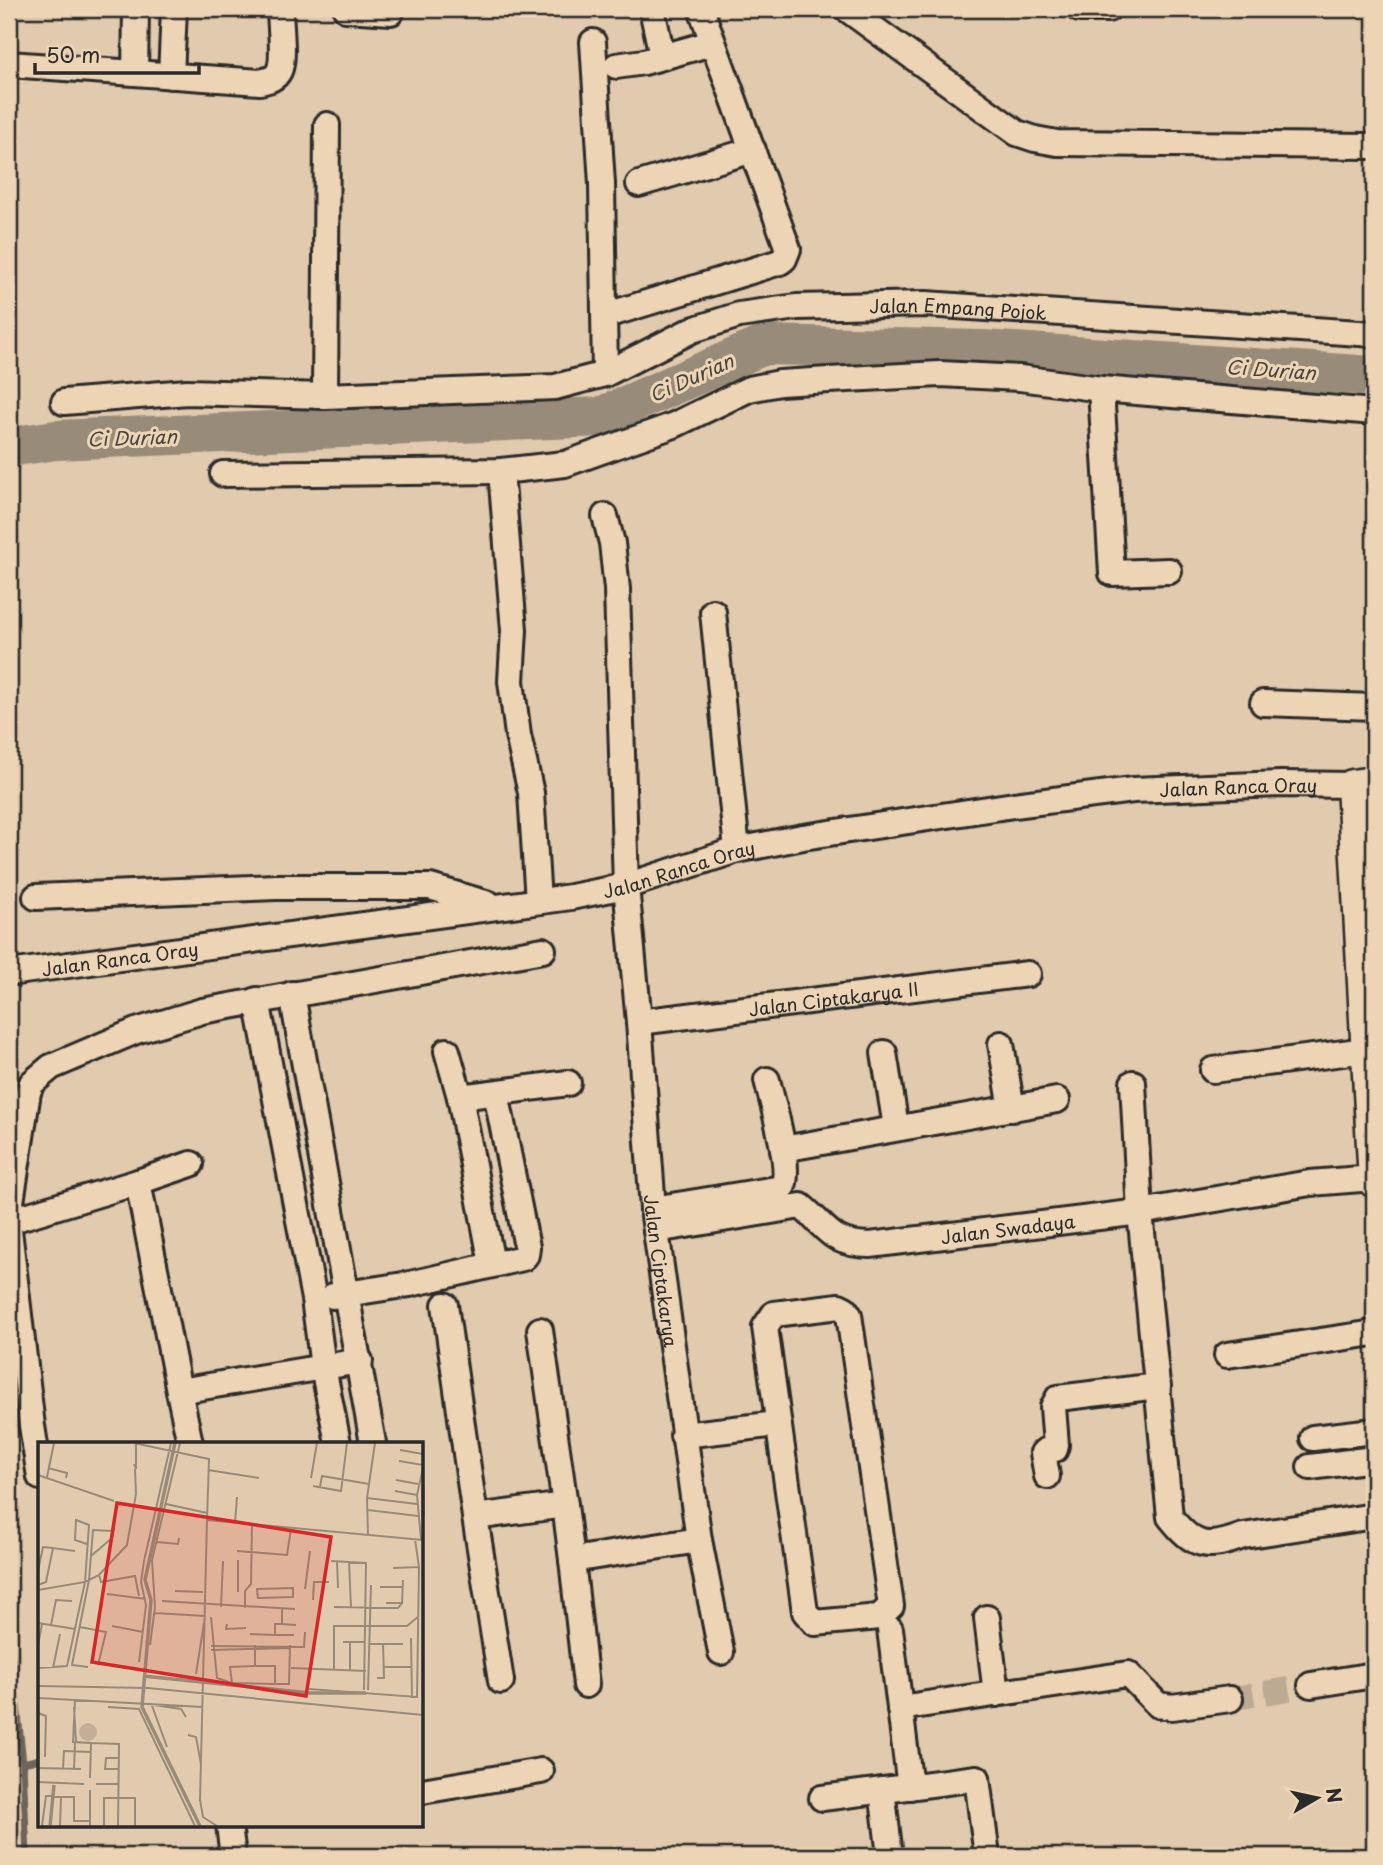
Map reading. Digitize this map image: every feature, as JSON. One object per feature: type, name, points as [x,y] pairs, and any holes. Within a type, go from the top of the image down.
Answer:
[{"type":"main road","points":[[1363,783],[1374,1180]]},
{"type":"street","points":[[135,73],[136,9]]},
{"type":"street","points":[[171,76],[174,9]]},
{"type":"street","points":[[9,64],[249,82],[272,79],[279,73],[281,63],[280,9]]},
{"type":"street","points":[[346,9],[391,16]]},
{"type":"street","points":[[652,9],[662,56]]},
{"type":"street","points":[[617,312],[784,259],[788,249],[701,9]]},
{"type":"street","points":[[847,9],[1017,133],[1035,139],[1057,143],[1374,146]]},
{"type":"street","points":[[1079,9],[1108,9]]},
{"type":"street","points":[[593,42],[602,184],[605,374]]},
{"type":"street","points":[[616,66],[712,43]]},
{"type":"street","points":[[325,396],[327,125]]},
{"type":"street","points":[[639,184],[753,150]]},
{"type":"street","name":"Jalan Empang Pojok","points":[[64,402],[187,392],[325,396],[555,387],[605,374],[692,330],[739,315],[797,307],[926,304],[1374,334]]},
{"type":"street","points":[[223,474],[501,471],[565,464],[674,425],[749,389],[780,383],[940,374],[1020,377],[1101,389],[1374,412]]},
{"type":"street","points":[[1101,389],[1112,573],[1169,571]]},
{"type":"street","points":[[501,471],[514,630],[511,681],[518,735],[531,793],[538,901]]},
{"type":"street","name":"Jalan Ciptakarya","points":[[605,516],[612,543],[617,589],[626,886],[654,1219],[699,1540],[721,1652]]},
{"type":"street","points":[[713,612],[737,850]]},
{"type":"street","points":[[1263,703],[1374,707]]},
{"type":"street","name":"Jalan Ranca Oray","points":[[9,973],[571,897],[626,886],[737,850],[961,813],[1133,790],[1363,783]]},
{"type":"street","points":[[36,897],[276,887],[430,887],[497,906]]},
{"type":"street","points":[[9,1215],[28,1091],[38,1076],[51,1067],[135,1031],[202,1011],[543,950]]},
{"type":"street","name":"Jalan Ciptakarya II","points":[[639,1022],[1028,974]]},
{"type":"street","points":[[292,994],[373,1442]]},
{"type":"street","points":[[257,1000],[314,1299],[323,1367],[338,1442]]},
{"type":"street","points":[[1213,1070],[1369,1035]]},
{"type":"street","points":[[1002,1044],[1012,1109]]},
{"type":"street","points":[[447,1051],[460,1097],[492,1265]]},
{"type":"street","points":[[884,1052],[896,1127]]},
{"type":"street","points":[[654,1219],[782,1188],[785,1181],[783,1149],[767,1080]]},
{"type":"street","points":[[460,1097],[568,1083]]},
{"type":"street","points":[[1133,1083],[1140,1212],[1158,1386],[1166,1501],[1170,1517],[1194,1542],[1209,1544],[1228,1542],[1243,1536],[1374,1516]]},
{"type":"street","points":[[314,1299],[452,1275],[523,1258],[526,1255],[527,1247],[496,1093]]},
{"type":"street","points":[[783,1149],[1057,1100]]},
{"type":"street","points":[[9,1221],[191,1164]]},
{"type":"street","name":"Jalan Swadaya","points":[[654,1219],[802,1206],[833,1237],[848,1244],[870,1245],[1140,1212],[1310,1183],[1374,1180]]},
{"type":"street","points":[[138,1182],[190,1442]]},
{"type":"street","points":[[9,1230],[38,1464]]},
{"type":"street","points":[[445,1305],[501,1681]]},
{"type":"street","points":[[843,1307],[849,1315],[891,1599],[888,1611],[879,1616],[815,1623],[807,1616],[777,1424],[765,1327],[768,1320],[778,1313],[843,1307]]},
{"type":"street","points":[[540,1330],[565,1505],[586,1685]]},
{"type":"street","points":[[1227,1355],[1374,1334]]},
{"type":"street","points":[[179,1391],[360,1361]]},
{"type":"street","points":[[1047,1476],[1043,1453],[1056,1445],[1053,1407],[1058,1398],[1158,1386]]},
{"type":"street","points":[[683,1435],[777,1424]]},
{"type":"street","points":[[1313,1438],[1374,1431]]},
{"type":"street","points":[[1310,1467],[1374,1459]]},
{"type":"street","points":[[475,1517],[565,1505]]},
{"type":"street","points":[[572,1560],[699,1540]]},
{"type":"street","points":[[987,1618],[996,1694]]},
{"type":"street","points":[[890,1629],[910,1787]]},
{"type":"street","points":[[900,1708],[1128,1674],[1158,1705],[1172,1707],[1230,1699]]},
{"type":"street","points":[[1311,1685],[1374,1675]]},
{"type":"street","points":[[424,1791],[541,1771]]},
{"type":"street","points":[[822,1798],[978,1778],[987,1856]]},
{"type":"street","points":[[882,1790],[890,1856]]},
{"type":"street","points":[[229,1826],[233,1856]]},
{"type":"waterway","name":"Ci Durian","points":[[9,447],[56,440],[600,417],[764,345],[983,350],[1374,376]]},
{"type":"waterway","points":[[9,1627],[23,1763],[27,1856]]},
{"type":"waterway","points":[[23,1763],[38,1759]]},
{"type":"tunnel","points":[[1230,1699],[1311,1685]]}]
